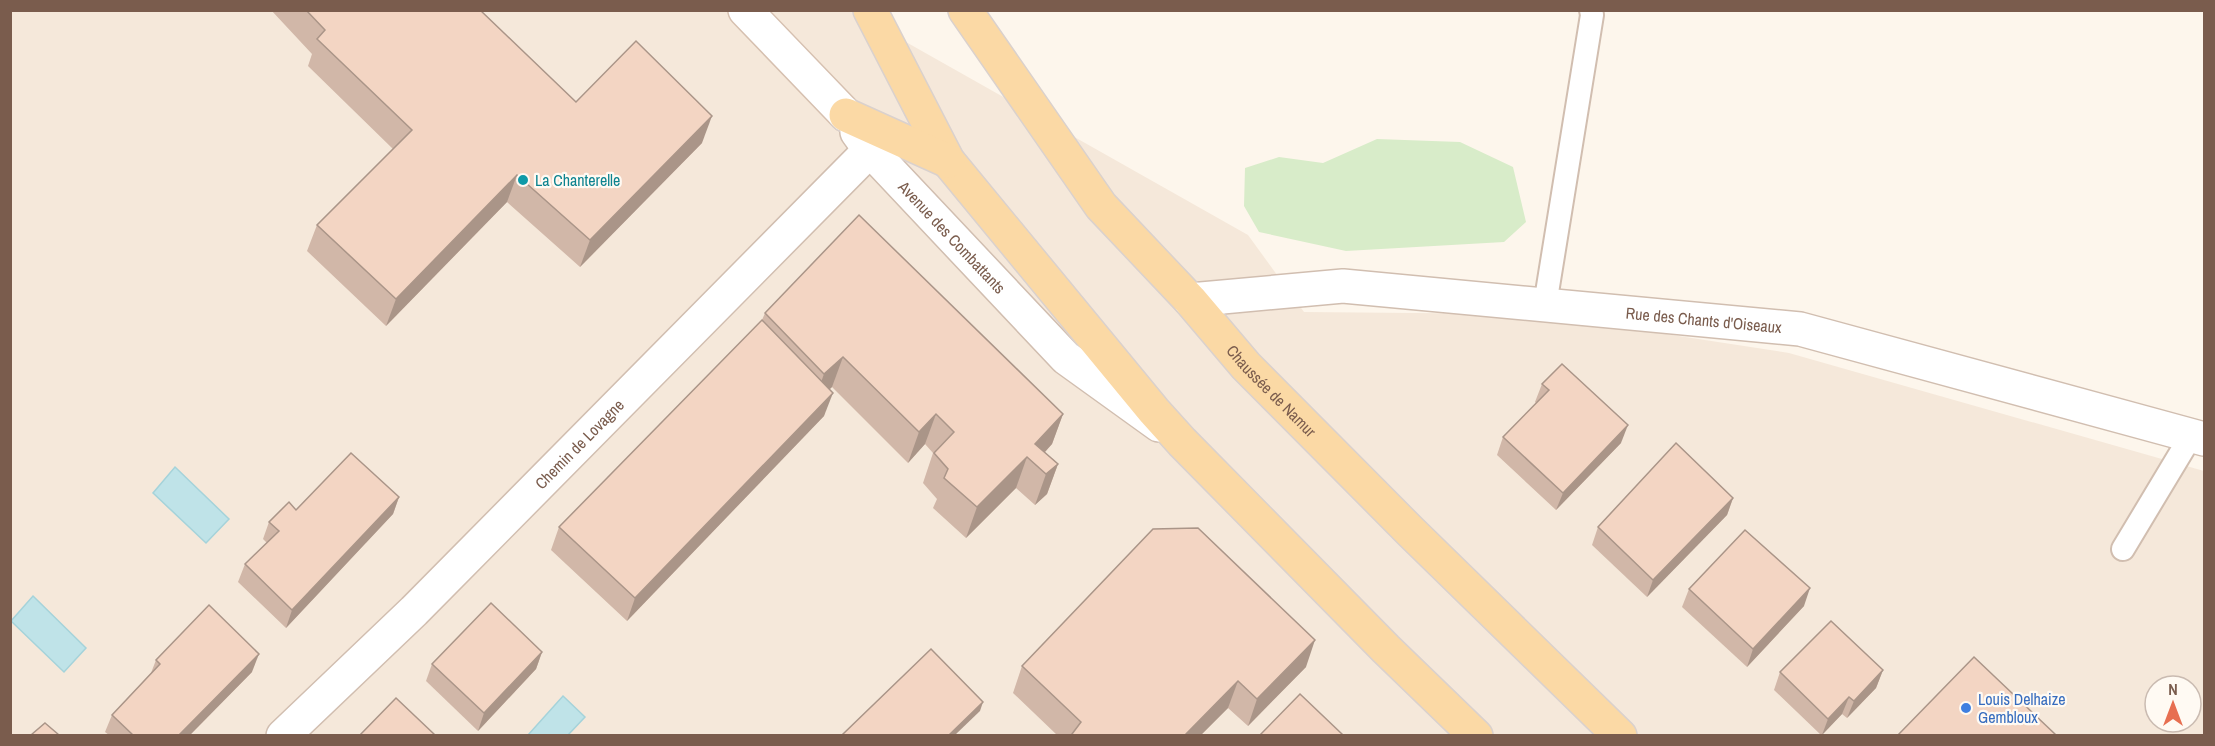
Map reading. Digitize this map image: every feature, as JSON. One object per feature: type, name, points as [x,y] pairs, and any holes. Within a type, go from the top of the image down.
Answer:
[{"type":"main road","points":[[870,10],[948,161],[1182,442],[1386,649],[1476,735]]},
{"type":"main road","name":"Chaussée de Namur","points":[[965,10],[1101,206],[1190,300],[1246,366],[1411,532],[1620,735]]},
{"type":"main road","points":[[846,115],[948,161]]},
{"type":"street","name":"Avenue des Combattants","points":[[745,10],[846,115],[870,150],[1066,358],[1182,442]]},
{"type":"street","name":"Chemin de Lovagne","points":[[283,735],[414,611],[870,150]]},
{"type":"street","name":"Rue des Chants d'Oiseaux","points":[[1190,300],[1343,286],[1800,329],[2198,437]]},
{"type":"lane","points":[[1545,305],[1591,10]]},
{"type":"lane","points":[[2123,549],[2198,437]]},
{"type":"shaded area","points":[[10,11],[851,11],[1248,235],[1304,312],[1535,314],[1789,353],[2204,471],[2204,735],[11,735]]},
{"type":"green space","points":[[1377,139],[1460,142],[1513,167],[1526,222],[1504,242],[1346,251],[1259,232],[1244,206],[1245,168],[1279,157],[1323,163]]},
{"type":"water","points":[[175,467],[229,519],[206,543],[153,493]]},
{"type":"water","points":[[33,596],[86,648],[64,672],[11,621]]},
{"type":"water","points":[[563,696],[585,717],[568,735],[528,735]]},
{"type":"building","name":"La Chanterelle","points":[[306,10],[480,10],[576,102],[636,41],[712,116],[590,240],[517,175],[396,299],[317,225],[412,130],[317,39],[325,30]]},
{"type":"building","points":[[859,215],[1063,414],[1035,444],[1058,464],[1046,474],[1027,457],[977,507],[944,478],[948,469],[934,453],[954,432],[936,414],[919,432],[843,357],[824,374],[765,313]]},
{"type":"building","points":[[762,320],[833,393],[635,598],[559,527]]},
{"type":"building","points":[[1562,364],[1628,425],[1563,493],[1503,437],[1549,390],[1542,384]]},
{"type":"building","points":[[1676,443],[1733,498],[1653,580],[1598,527]]},
{"type":"building","points":[[351,453],[399,497],[292,610],[245,564],[279,531],[269,522],[289,502],[296,510]]},
{"type":"building","points":[[1198,528],[1315,640],[1257,699],[1238,681],[1185,735],[1073,735],[1081,722],[1022,666],[1153,529]]},
{"type":"building","points":[[1745,530],[1810,588],[1753,649],[1689,589]]},
{"type":"building","points":[[491,603],[542,652],[484,713],[432,664]]},
{"type":"building","points":[[209,605],[259,654],[179,735],[133,735],[112,715],[160,664],[156,660]]},
{"type":"building","points":[[1831,621],[1883,670],[1854,701],[1849,697],[1828,719],[1780,672]]},
{"type":"building","points":[[931,649],[983,702],[949,735],[842,735]]},
{"type":"building","points":[[1974,657],[2056,735],[1898,735]]},
{"type":"building","points":[[1300,694],[1343,735],[1260,735]]},
{"type":"building","points":[[396,698],[435,735],[360,735]]},
{"type":"building","points":[[45,723],[59,735],[31,735]]},
{"type":"place","name":"La Chanterelle","points":[[523,180]]},
{"type":"place","name":"Louis Delhaize Gembloux","points":[[1966,708]]}]
